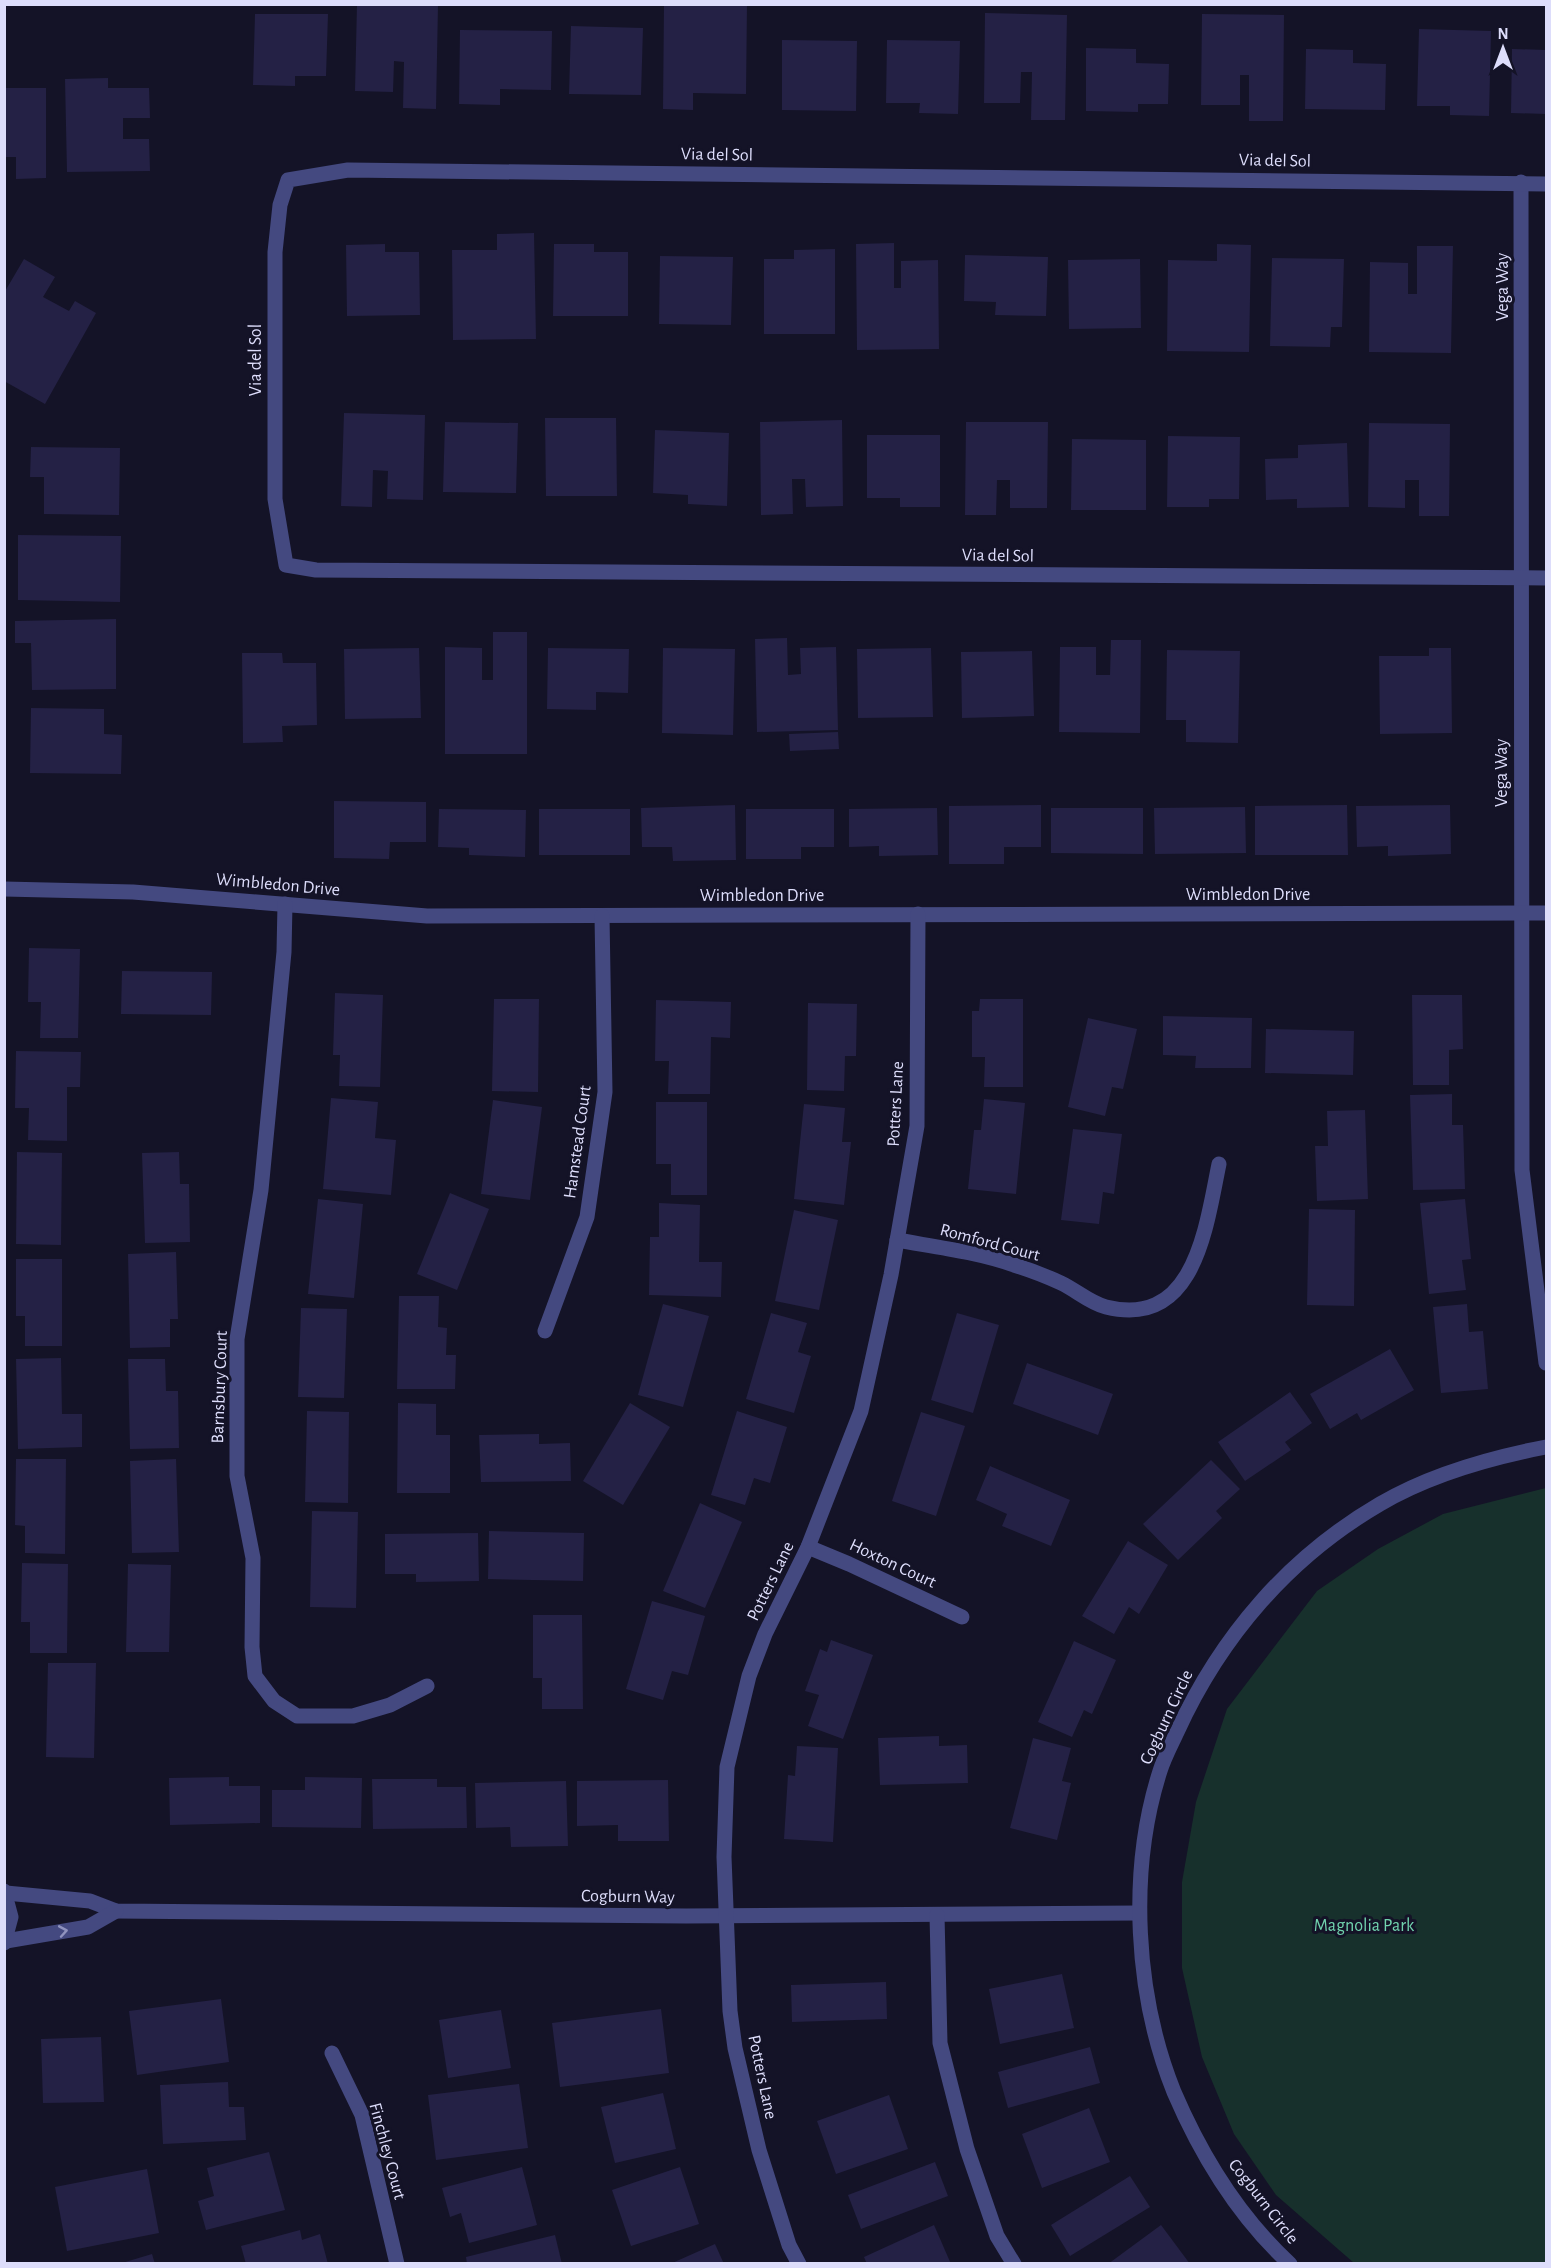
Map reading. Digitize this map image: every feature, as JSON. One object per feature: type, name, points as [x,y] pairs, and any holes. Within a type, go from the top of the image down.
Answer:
[{"type":"street","name":"Via del Sol","points":[[1521,578],[316,570],[286,565],[275,499],[275,252],[280,205],[288,180],[348,170],[1546,184]]},
{"type":"street","name":"Vega Way","points":[[1521,182],[1522,1170],[1546,1363]]},
{"type":"street","points":[[1521,578],[1546,578]]},
{"type":"street","name":"Wimbledon Drive","points":[[4,889],[133,892],[427,916],[1546,913]]},
{"type":"street","name":"Barnsbury Court","points":[[285,904],[284,952],[261,1190],[237,1339],[237,1476],[253,1558],[252,1647],[255,1676],[274,1701],[297,1716],[353,1716],[390,1705],[427,1686]]},
{"type":"street","name":"Potters Lane","points":[[799,2264],[789,2245],[759,2150],[735,2048],[730,2011],[726,1915],[727,1767],[735,1726],[749,1676],[765,1634],[808,1548],[861,1411],[897,1240],[917,1126],[918,914]]},
{"type":"street","name":"Hamstead Court","points":[[545,1331],[587,1217],[605,1092],[602,916]]},
{"type":"street","name":"Romford Court","points":[[897,1240],[1012,1264],[1061,1283],[1104,1306],[1142,1310],[1168,1298],[1185,1282],[1206,1229],[1219,1164]]},
{"type":"street","name":"Cogburn Circle","points":[[1290,2264],[1271,2247],[1223,2186],[1189,2126],[1164,2066],[1152,2023],[1142,1976],[1139,1913],[1144,1853],[1160,1771],[1195,1694],[1235,1630],[1299,1562],[1350,1522],[1383,1502],[1458,1469],[1498,1456],[1546,1447]]},
{"type":"street","name":"Hoxton Court","points":[[808,1548],[849,1564],[962,1617]]},
{"type":"street","points":[[5,1892],[11,1917],[5,1942],[88,1927],[116,1911]]},
{"type":"street","name":"Cogburn Way","points":[[5,1892],[90,1901],[116,1911],[726,1915],[1139,1913]]},
{"type":"street","points":[[937,1915],[940,2043],[967,2149],[998,2236],[1014,2264]]},
{"type":"street","name":"Finchley Court","points":[[332,2053],[362,2115],[397,2264]]},
{"type":"green space","name":"Magnolia Park","points":[[1546,1488],[1546,2263],[1354,2263],[1276,2195],[1234,2134],[1202,2057],[1182,1968],[1182,1882],[1196,1802],[1227,1709],[1317,1591],[1378,1549],[1443,1514]]},
{"type":"building","points":[[357,4],[438,5],[436,109],[403,108],[404,62],[394,61],[393,92],[355,91]]},
{"type":"building","points":[[664,4],[747,4],[746,94],[693,93],[693,110],[663,109]]},
{"type":"building","points":[[985,13],[1067,15],[1065,120],[1031,120],[1032,72],[1021,72],[1020,103],[984,103]]},
{"type":"building","points":[[255,14],[328,14],[326,76],[295,76],[295,86],[253,85]]},
{"type":"building","points":[[1202,14],[1284,15],[1283,121],[1249,121],[1249,75],[1240,75],[1240,105],[1201,105]]},
{"type":"building","points":[[571,26],[643,28],[641,95],[569,94]]},
{"type":"building","points":[[1419,29],[1491,31],[1489,116],[1450,115],[1450,106],[1417,106]]},
{"type":"building","points":[[460,30],[552,31],[551,90],[500,89],[500,105],[459,104]]},
{"type":"building","points":[[782,40],[857,41],[856,111],[782,110]]},
{"type":"building","points":[[887,40],[960,41],[958,114],[919,113],[920,103],[886,103]]},
{"type":"building","points":[[1086,48],[1136,49],[1136,63],[1169,64],[1168,104],[1138,104],[1138,112],[1086,111]]},
{"type":"building","points":[[1306,49],[1353,50],[1353,63],[1386,64],[1385,110],[1305,109]]},
{"type":"building","points":[[1512,49],[1546,50],[1546,114],[1511,113]]},
{"type":"building","points":[[108,78],[108,88],[149,88],[150,118],[123,118],[123,139],[149,139],[150,171],[67,172],[65,79]]},
{"type":"building","points":[[4,88],[46,88],[46,178],[16,179],[16,157],[4,157]]},
{"type":"building","points":[[534,233],[536,339],[453,340],[452,250],[497,250],[497,234]]},
{"type":"building","points":[[894,243],[894,288],[901,288],[901,261],[938,260],[939,349],[857,350],[856,244]]},
{"type":"building","points":[[385,244],[385,252],[419,252],[420,315],[347,316],[346,245]]},
{"type":"building","points":[[554,244],[594,244],[594,252],[628,252],[628,316],[553,316]]},
{"type":"building","points":[[1217,244],[1251,245],[1249,352],[1167,351],[1168,260],[1217,261]]},
{"type":"building","points":[[1417,246],[1453,246],[1451,353],[1369,352],[1370,262],[1408,263],[1408,294],[1417,294]]},
{"type":"building","points":[[835,249],[835,334],[764,334],[764,259],[794,259],[794,250]]},
{"type":"building","points":[[965,255],[1048,257],[1046,316],[995,315],[996,302],[964,301]]},
{"type":"building","points":[[660,256],[733,257],[731,325],[659,324]]},
{"type":"building","points":[[1272,258],[1344,259],[1342,327],[1331,327],[1330,347],[1270,346]]},
{"type":"building","points":[[24,259],[55,277],[43,297],[69,311],[75,301],[96,313],[45,404],[4,381],[4,293]]},
{"type":"building","points":[[1140,259],[1141,328],[1069,329],[1068,260]]},
{"type":"building","points":[[344,413],[425,415],[423,500],[387,499],[388,471],[373,470],[372,507],[341,506]]},
{"type":"building","points":[[545,418],[616,418],[617,496],[546,496]]},
{"type":"building","points":[[842,420],[843,506],[806,507],[805,479],[792,479],[793,514],[761,515],[760,422]]},
{"type":"building","points":[[445,422],[518,423],[516,493],[443,492]]},
{"type":"building","points":[[966,422],[1048,422],[1047,508],[1010,508],[1010,480],[997,480],[996,515],[965,515]]},
{"type":"building","points":[[1369,423],[1450,424],[1449,516],[1419,516],[1419,480],[1405,480],[1405,508],[1368,507]]},
{"type":"building","points":[[655,430],[729,433],[727,506],[688,504],[688,495],[653,493]]},
{"type":"building","points":[[867,435],[940,435],[940,507],[900,507],[900,498],[867,498]]},
{"type":"building","points":[[1168,436],[1240,437],[1239,499],[1209,499],[1209,507],[1167,507]]},
{"type":"building","points":[[1072,439],[1146,440],[1146,510],[1071,510]]},
{"type":"building","points":[[1347,443],[1349,507],[1297,508],[1297,499],[1266,500],[1265,459],[1298,458],[1298,445]]},
{"type":"building","points":[[31,447],[120,448],[119,515],[44,514],[44,477],[30,477]]},
{"type":"building","points":[[18,535],[121,536],[120,602],[18,600]]},
{"type":"building","points":[[116,619],[116,689],[32,690],[31,643],[15,643],[15,621]]},
{"type":"building","points":[[493,632],[527,632],[527,754],[445,754],[445,647],[482,648],[482,680],[493,680]]},
{"type":"building","points":[[787,638],[788,675],[801,674],[800,648],[836,647],[838,730],[757,732],[755,639]]},
{"type":"building","points":[[1111,640],[1141,640],[1140,733],[1059,732],[1060,647],[1096,647],[1096,675],[1110,675]]},
{"type":"building","points":[[419,648],[421,718],[345,719],[344,649]]},
{"type":"building","points":[[548,648],[629,649],[628,693],[596,692],[596,710],[547,709]]},
{"type":"building","points":[[663,648],[735,649],[733,735],[662,733]]},
{"type":"building","points":[[931,648],[933,717],[858,718],[857,649]]},
{"type":"building","points":[[1429,648],[1451,648],[1452,733],[1380,734],[1379,656],[1429,656]]},
{"type":"building","points":[[1167,650],[1240,651],[1238,743],[1186,742],[1186,720],[1166,720]]},
{"type":"building","points":[[1032,651],[1034,716],[962,718],[961,652]]},
{"type":"building","points":[[242,653],[282,653],[283,663],[316,663],[317,725],[282,726],[283,742],[243,743]]},
{"type":"building","points":[[31,708],[104,709],[104,734],[122,735],[121,774],[30,773]]},
{"type":"building","points":[[838,732],[839,749],[790,751],[789,734]]},
{"type":"building","points":[[334,801],[426,802],[426,842],[390,842],[389,859],[334,858]]},
{"type":"building","points":[[735,805],[736,860],[673,861],[672,847],[642,847],[641,808]]},
{"type":"building","points":[[1041,805],[1041,847],[1004,847],[1004,864],[949,864],[949,806]]},
{"type":"building","points":[[1347,805],[1348,855],[1255,855],[1255,806]]},
{"type":"building","points":[[1450,805],[1451,854],[1388,856],[1388,846],[1357,847],[1356,806]]},
{"type":"building","points":[[1245,807],[1246,853],[1155,854],[1154,808]]},
{"type":"building","points":[[937,808],[938,855],[879,856],[879,846],[849,847],[849,809]]},
{"type":"building","points":[[1051,808],[1143,808],[1143,854],[1051,853]]},
{"type":"building","points":[[439,809],[526,810],[525,857],[469,855],[469,848],[438,847]]},
{"type":"building","points":[[539,809],[630,809],[630,855],[539,855]]},
{"type":"building","points":[[746,809],[834,809],[834,847],[801,847],[801,859],[746,859]]},
{"type":"building","points":[[29,948],[80,949],[78,1038],[40,1038],[41,1002],[28,1002]]},
{"type":"building","points":[[122,971],[212,972],[211,1015],[121,1014]]},
{"type":"building","points":[[335,993],[383,995],[380,1087],[339,1086],[340,1055],[333,1055]]},
{"type":"building","points":[[1412,995],[1462,995],[1463,1049],[1449,1050],[1449,1085],[1413,1085]]},
{"type":"building","points":[[494,999],[539,999],[538,1092],[492,1091]]},
{"type":"building","points":[[980,999],[1023,999],[1023,1087],[984,1087],[985,1057],[972,1057],[972,1011],[979,1011]]},
{"type":"building","points":[[656,1000],[731,1002],[730,1038],[711,1037],[710,1094],[668,1094],[669,1061],[655,1061]]},
{"type":"building","points":[[808,1003],[857,1004],[856,1056],[845,1056],[844,1091],[807,1090]]},
{"type":"building","points":[[1163,1016],[1252,1018],[1251,1068],[1195,1068],[1196,1056],[1163,1055]]},
{"type":"building","points":[[1088,1018],[1137,1029],[1123,1089],[1112,1087],[1105,1116],[1068,1107]]},
{"type":"building","points":[[1266,1029],[1354,1031],[1353,1075],[1265,1073]]},
{"type":"building","points":[[16,1051],[81,1052],[80,1087],[67,1087],[67,1141],[28,1140],[29,1108],[15,1108]]},
{"type":"building","points":[[1452,1094],[1452,1125],[1463,1125],[1465,1189],[1413,1190],[1410,1095]]},
{"type":"building","points":[[331,1098],[378,1102],[375,1138],[396,1140],[391,1195],[323,1189]]},
{"type":"building","points":[[984,1099],[1025,1103],[1016,1194],[968,1189],[974,1130],[981,1130]]},
{"type":"building","points":[[493,1100],[542,1107],[530,1200],[481,1194]]},
{"type":"building","points":[[656,1102],[707,1102],[707,1195],[671,1195],[671,1164],[656,1164]]},
{"type":"building","points":[[804,1104],[845,1108],[842,1142],[851,1142],[844,1205],[794,1199]]},
{"type":"building","points":[[1365,1110],[1368,1199],[1317,1201],[1315,1146],[1328,1146],[1327,1111]]},
{"type":"building","points":[[1073,1129],[1122,1134],[1114,1194],[1103,1192],[1099,1224],[1061,1220]]},
{"type":"building","points":[[17,1152],[62,1153],[61,1245],[16,1244]]},
{"type":"building","points":[[179,1152],[180,1184],[189,1184],[190,1242],[145,1243],[142,1153]]},
{"type":"building","points":[[450,1193],[489,1209],[457,1290],[417,1274]]},
{"type":"building","points":[[318,1199],[363,1204],[354,1298],[308,1294]]},
{"type":"building","points":[[1465,1199],[1471,1259],[1462,1260],[1466,1290],[1429,1294],[1420,1203]]},
{"type":"building","points":[[659,1203],[700,1205],[699,1262],[722,1262],[721,1297],[649,1295],[650,1237],[659,1237]]},
{"type":"building","points":[[1309,1209],[1355,1210],[1354,1306],[1307,1305]]},
{"type":"building","points":[[794,1210],[838,1220],[819,1310],[775,1301]]},
{"type":"building","points":[[176,1252],[178,1319],[170,1319],[170,1347],[130,1348],[128,1254]]},
{"type":"building","points":[[16,1259],[62,1259],[62,1346],[25,1346],[25,1316],[16,1316]]},
{"type":"building","points":[[399,1296],[439,1296],[438,1327],[447,1328],[446,1355],[456,1355],[455,1389],[397,1389]]},
{"type":"building","points":[[663,1304],[709,1316],[683,1407],[638,1395]]},
{"type":"building","points":[[1467,1304],[1469,1332],[1483,1331],[1488,1389],[1441,1393],[1433,1307]]},
{"type":"building","points":[[301,1308],[347,1309],[344,1398],[298,1397]]},
{"type":"building","points":[[771,1313],[807,1323],[798,1352],[811,1356],[794,1413],[746,1399]]},
{"type":"building","points":[[957,1313],[999,1325],[973,1413],[931,1400]]},
{"type":"building","points":[[1390,1349],[1414,1390],[1361,1420],[1357,1413],[1330,1429],[1310,1394]]},
{"type":"building","points":[[61,1358],[62,1414],[82,1414],[82,1447],[18,1449],[16,1359]]},
{"type":"building","points":[[128,1359],[165,1359],[166,1391],[178,1391],[179,1448],[130,1449]]},
{"type":"building","points":[[1027,1363],[1113,1394],[1098,1435],[1013,1404]]},
{"type":"building","points":[[1290,1392],[1312,1423],[1285,1442],[1291,1450],[1245,1481],[1218,1442]]},
{"type":"building","points":[[398,1403],[436,1404],[436,1435],[450,1435],[450,1493],[397,1493]]},
{"type":"building","points":[[630,1403],[670,1427],[623,1505],[583,1481]]},
{"type":"building","points":[[307,1411],[349,1412],[348,1503],[305,1502]]},
{"type":"building","points":[[737,1411],[787,1427],[770,1483],[754,1478],[745,1505],[711,1495]]},
{"type":"building","points":[[921,1412],[965,1426],[936,1516],[892,1501]]},
{"type":"building","points":[[539,1434],[539,1444],[570,1443],[571,1481],[481,1482],[479,1435]]},
{"type":"building","points":[[16,1459],[66,1459],[65,1554],[25,1553],[25,1526],[15,1525]]},
{"type":"building","points":[[176,1459],[179,1552],[132,1553],[130,1461]]},
{"type":"building","points":[[1211,1460],[1240,1489],[1216,1511],[1222,1518],[1178,1560],[1143,1524]]},
{"type":"building","points":[[990,1466],[1070,1500],[1051,1546],[1002,1526],[1007,1514],[976,1500]]},
{"type":"building","points":[[700,1503],[742,1522],[705,1608],[663,1591]]},
{"type":"building","points":[[312,1511],[358,1512],[356,1608],[310,1607]]},
{"type":"building","points":[[489,1531],[584,1533],[583,1581],[488,1579]]},
{"type":"building","points":[[478,1533],[479,1581],[416,1582],[416,1574],[385,1574],[385,1534]]},
{"type":"building","points":[[1128,1541],[1168,1565],[1139,1614],[1129,1607],[1114,1634],[1082,1616]]},
{"type":"building","points":[[22,1563],[68,1564],[67,1653],[30,1653],[30,1622],[21,1622]]},
{"type":"building","points":[[128,1564],[171,1565],[169,1652],[126,1652]]},
{"type":"building","points":[[652,1601],[705,1616],[688,1675],[672,1671],[663,1700],[626,1689]]},
{"type":"building","points":[[533,1615],[582,1615],[583,1709],[542,1709],[542,1678],[533,1678]]},
{"type":"building","points":[[831,1640],[873,1655],[843,1739],[808,1726],[819,1695],[805,1691],[820,1649],[827,1652]]},
{"type":"building","points":[[1074,1641],[1116,1660],[1092,1714],[1084,1710],[1072,1737],[1038,1722]]},
{"type":"building","points":[[48,1663],[96,1663],[94,1758],[46,1757]]},
{"type":"building","points":[[939,1736],[939,1746],[967,1745],[968,1783],[880,1785],[878,1738]]},
{"type":"building","points":[[1033,1738],[1071,1748],[1062,1781],[1071,1783],[1057,1840],[1010,1828]]},
{"type":"building","points":[[797,1746],[838,1748],[833,1842],[784,1839],[788,1775],[795,1776]]},
{"type":"building","points":[[229,1777],[229,1786],[260,1786],[260,1823],[170,1825],[169,1778]]},
{"type":"building","points":[[305,1777],[362,1778],[361,1828],[272,1827],[272,1790],[305,1790]]},
{"type":"building","points":[[372,1779],[437,1779],[437,1787],[466,1787],[467,1828],[373,1829]]},
{"type":"building","points":[[668,1780],[669,1841],[618,1841],[618,1825],[577,1826],[577,1781]]},
{"type":"building","points":[[566,1781],[568,1846],[511,1847],[510,1827],[476,1828],[475,1783]]},
{"type":"building","points":[[1062,1974],[1074,2028],[1000,2044],[989,1989]]},
{"type":"building","points":[[886,1982],[887,2019],[792,2022],[791,1985]]},
{"type":"building","points":[[221,1999],[229,2062],[137,2075],[129,2011]]},
{"type":"building","points":[[661,2009],[669,2073],[560,2087],[552,2023]]},
{"type":"building","points":[[501,2010],[511,2068],[448,2078],[439,2020]]},
{"type":"building","points":[[101,2037],[104,2102],[43,2103],[41,2039]]},
{"type":"building","points":[[1090,2047],[1100,2083],[1008,2108],[998,2072]]},
{"type":"building","points":[[228,2082],[229,2107],[244,2107],[246,2140],[163,2144],[160,2085]]},
{"type":"building","points":[[519,2084],[528,2148],[436,2160],[428,2095]]},
{"type":"building","points":[[663,2093],[676,2149],[615,2163],[601,2107]]},
{"type":"building","points":[[889,2095],[908,2149],[836,2174],[817,2121]]},
{"type":"building","points":[[1089,2108],[1110,2162],[1042,2188],[1022,2134]]},
{"type":"building","points":[[269,2152],[285,2210],[206,2230],[198,2201],[214,2196],[207,2168]]},
{"type":"building","points":[[935,2162],[948,2196],[861,2229],[848,2195]]},
{"type":"building","points":[[522,2167],[537,2225],[469,2243],[461,2213],[450,2217],[442,2188]]},
{"type":"building","points":[[680,2167],[699,2224],[631,2246],[612,2190]]},
{"type":"building","points":[[147,2169],[159,2233],[67,2251],[55,2187]]},
{"type":"building","points":[[1130,2176],[1150,2207],[1070,2256],[1051,2225]]},
{"type":"building","points":[[934,2225],[951,2264],[867,2264],[864,2257]]},
{"type":"building","points":[[1161,2225],[1190,2264],[1108,2264]]},
{"type":"building","points":[[300,2230],[302,2240],[320,2234],[328,2264],[246,2264],[241,2246]]},
{"type":"building","points":[[555,2235],[562,2264],[467,2264],[466,2257]]},
{"type":"building","points":[[715,2244],[724,2264],[670,2264]]},
{"type":"building","points":[[152,2254],[155,2264],[122,2264],[122,2263]]}]
